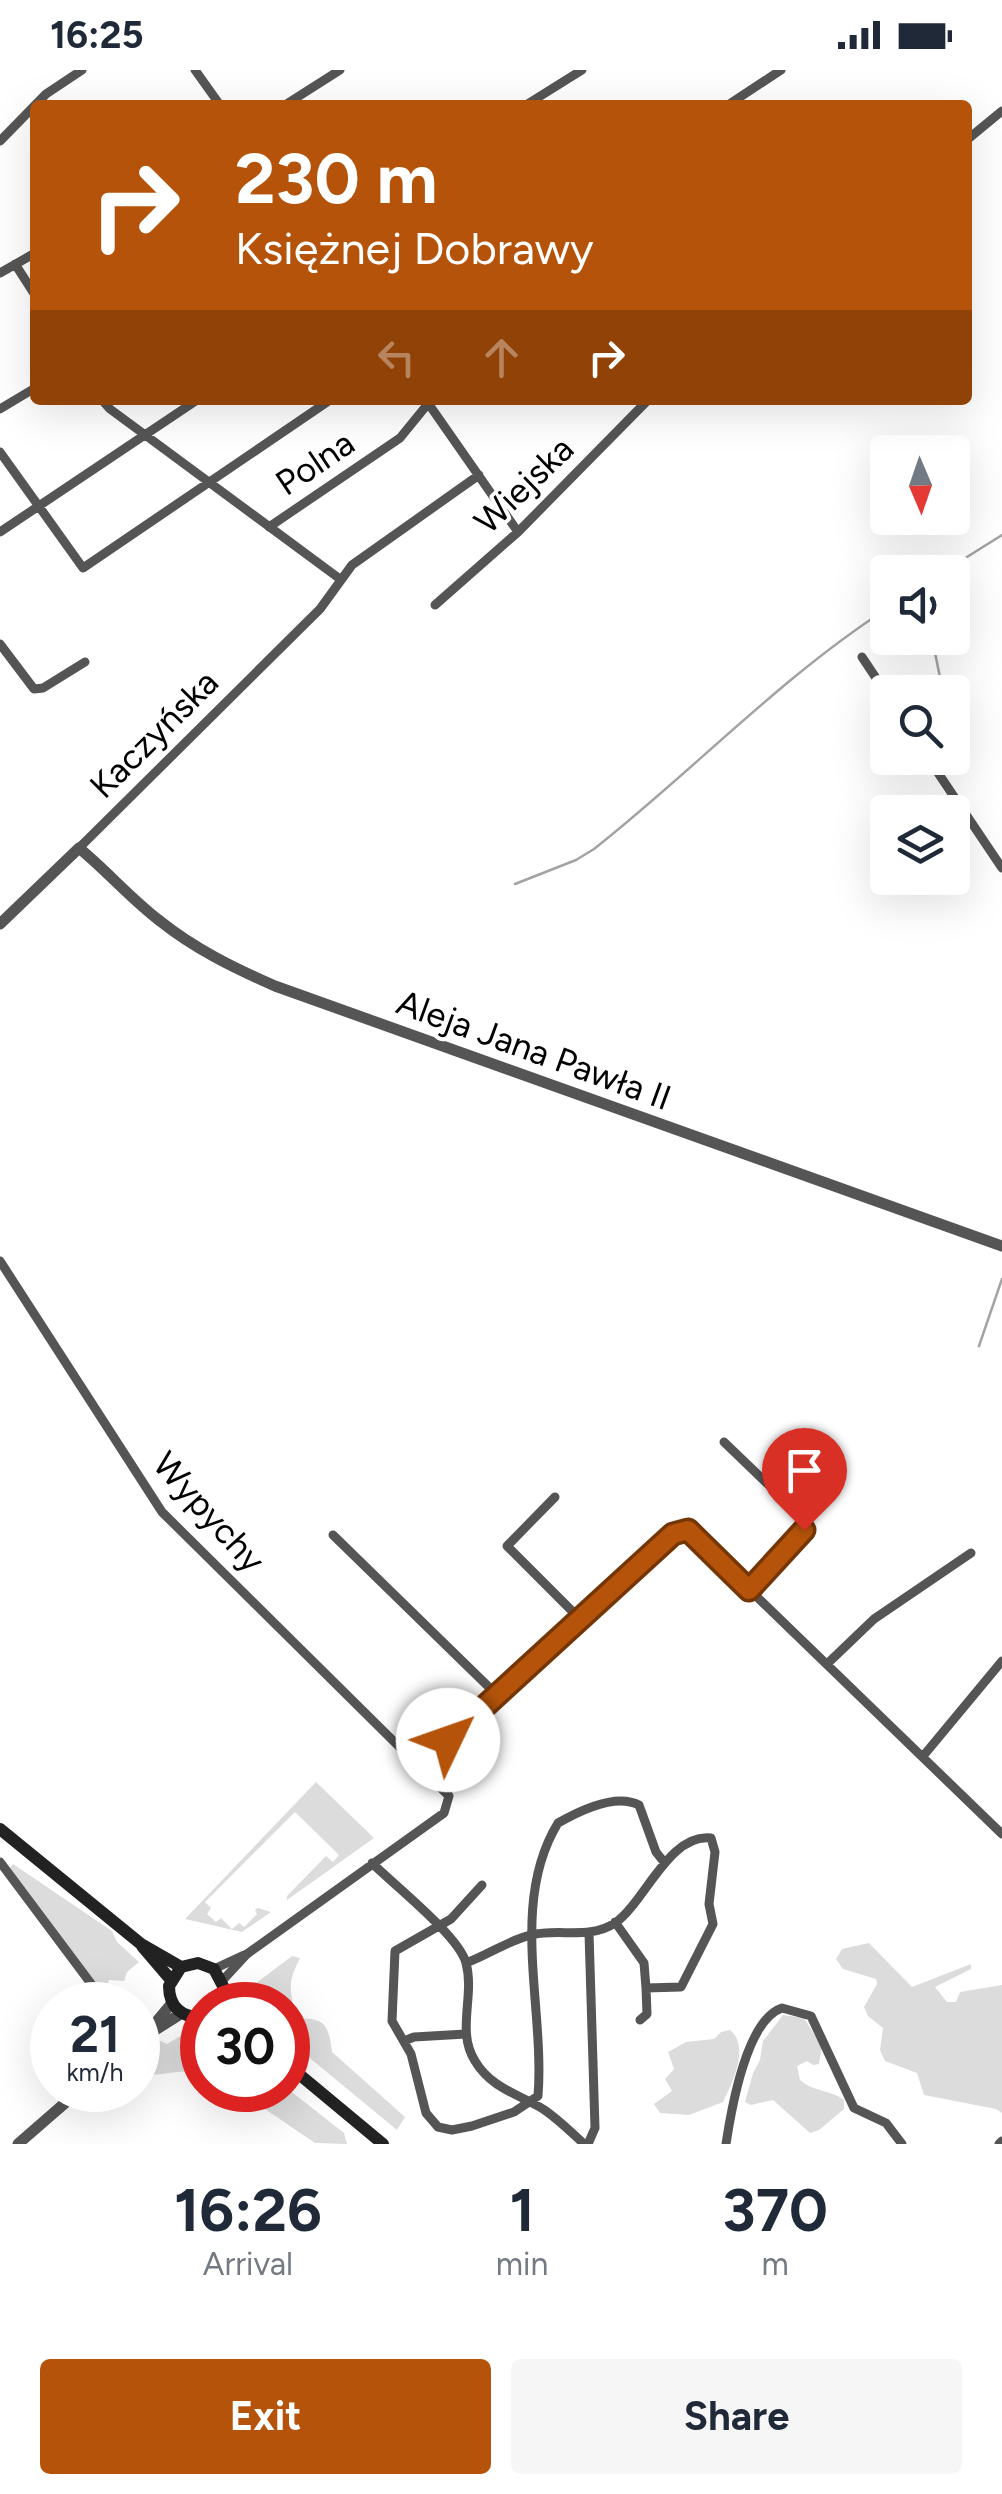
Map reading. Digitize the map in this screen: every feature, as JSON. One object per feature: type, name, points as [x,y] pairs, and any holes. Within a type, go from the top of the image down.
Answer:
[{"type":"main road","points":[[0,1829],[141,1944],[181,1967]]},
{"type":"main road","points":[[141,1944],[170,1980]]},
{"type":"main road","points":[[180,2009],[168,1992],[170,1980],[181,1967],[198,1962],[218,1975],[219,1982]]},
{"type":"main road","points":[[310,2083],[382,2144]]},
{"type":"street","points":[[40,100],[82,70]]},
{"type":"street","points":[[195,70],[216,100]]},
{"type":"street","points":[[293,100],[340,70]]},
{"type":"street","points":[[736,100],[781,70]]},
{"type":"street","points":[[534,100],[580,71]]},
{"type":"street","points":[[0,141],[30,110]]},
{"type":"street","points":[[972,136],[1002,111]]},
{"type":"street","points":[[0,273],[30,256]]},
{"type":"street","points":[[15,264],[30,287]]},
{"type":"street","points":[[0,408],[30,391]]},
{"type":"street","points":[[108,405],[340,579]]},
{"type":"street","points":[[0,532],[190,405]]},
{"type":"street","points":[[0,452],[83,568],[323,405]]},
{"type":"street","name":"Polna","points":[[269,527],[400,438],[426,405]]},
{"type":"street","points":[[432,405],[518,532]]},
{"type":"street","name":"Wiejska","points":[[435,605],[518,532],[643,405]]},
{"type":"street","name":"Kaczyńska","points":[[0,924],[314,615],[355,563],[479,476]]},
{"type":"street","points":[[0,644],[34,689],[43,688],[85,662]]},
{"type":"street","points":[[862,657],[874,675]]},
{"type":"street","points":[[939,775],[1002,868]]},
{"type":"street","name":"Aleja Jana Pawła II","points":[[79,848],[190,944],[275,986],[1002,1246]]},
{"type":"street","points":[[0,907],[14,911]]},
{"type":"street","name":"Wypychy","points":[[0,1261],[162,1512],[449,1796],[444,1813],[372,1863]]},
{"type":"street","points":[[724,1442],[806,1524],[800,1537],[749,1590]]},
{"type":"street","points":[[555,1497],[507,1546],[582,1620]]},
{"type":"street","points":[[419,1766],[673,1534],[683,1530],[692,1534],[1002,1834]]},
{"type":"street","points":[[333,1534],[497,1695]]},
{"type":"street","points":[[827,1664],[874,1619],[971,1553]]},
{"type":"street","points":[[924,1756],[1002,1661]]},
{"type":"street","points":[[482,1885],[451,1919],[401,1946],[393,1957],[392,2020],[411,2054],[426,2113],[438,2127],[460,2129],[531,2104],[539,2091],[532,1908],[536,1876],[555,1826],[615,1801],[636,1803],[664,1862]]},
{"type":"street","points":[[466,1963],[534,1934],[589,1933],[616,1922],[664,1862],[692,1842],[709,1836],[715,1844],[710,1931],[681,1987],[646,1988]]},
{"type":"street","points":[[0,1862],[90,1982]]},
{"type":"street","points":[[218,1975],[372,1863],[440,1926],[462,1954],[469,1984],[466,2034],[473,2058],[487,2077],[544,2110],[586,2144],[595,2128],[589,1933]]},
{"type":"street","points":[[616,1922],[644,1962],[647,2014],[640,2020]]},
{"type":"street","points":[[160,2022],[177,2008]]},
{"type":"street","points":[[726,2144],[732,2099],[742,2067],[770,2014],[782,2008],[811,2016],[851,2104],[886,2123],[902,2144]]},
{"type":"street","points":[[404,2041],[466,2034]]},
{"type":"street","points":[[18,2144],[55,2112]]},
{"type":"shaded area","points":[[316,1782],[374,1838],[287,1900],[326,1856],[333,1862],[339,1855],[295,1812],[205,1902],[211,1908],[207,1914],[216,1922],[221,1918],[232,1929],[239,1923],[244,1927],[258,1908],[271,1912],[242,1932],[185,1919]]},
{"type":"shaded area","points":[[13,1864],[112,1931],[117,1942],[139,1962],[127,1972],[124,1981],[87,1982],[8,1870]]},
{"type":"shaded area","points":[[869,1943],[912,1987],[971,1964],[971,1969],[935,1987],[947,2002],[956,2002],[960,1992],[1002,1985],[1002,2113],[924,2095],[917,2073],[885,2061],[880,2050],[883,2028],[868,2016],[864,2007],[876,1979],[843,1969],[836,1959],[842,1949]]},
{"type":"shaded area","points":[[292,1956],[300,1958],[291,1982],[258,1982]]},
{"type":"shaded area","points":[[783,2015],[804,2018],[822,2046],[819,2064],[807,2061],[797,2066],[800,2080],[844,2100],[844,2109],[810,2133],[773,2100],[751,2105],[745,2102],[763,2041]]},
{"type":"shaded area","points":[[310,2020],[325,2026],[332,2052],[405,2117],[397,2130],[310,2058]]},
{"type":"shaded area","points":[[730,2030],[739,2045],[739,2055],[723,2102],[689,2115],[660,2113],[654,2104],[672,2091],[665,2079],[674,2069],[668,2052],[686,2042],[714,2039]]},
{"type":"shaded area","points":[[180,2036],[180,2072],[160,2074],[160,2040],[167,2044]]},
{"type":"shaded area","points":[[310,2106],[344,2133],[347,2144],[315,2143],[269,2112],[310,2112]]},
{"type":"waterway","points":[[970,555],[1002,535]]},
{"type":"waterway","points":[[515,884],[594,849],[774,694],[870,620]]},
{"type":"waterway","points":[[935,655],[940,675]]},
{"type":"waterway","points":[[979,1346],[1002,1279]]},
{"type":"route","points":[[448,1740],[673,1534],[688,1530],[749,1590],[804,1530]]}]
